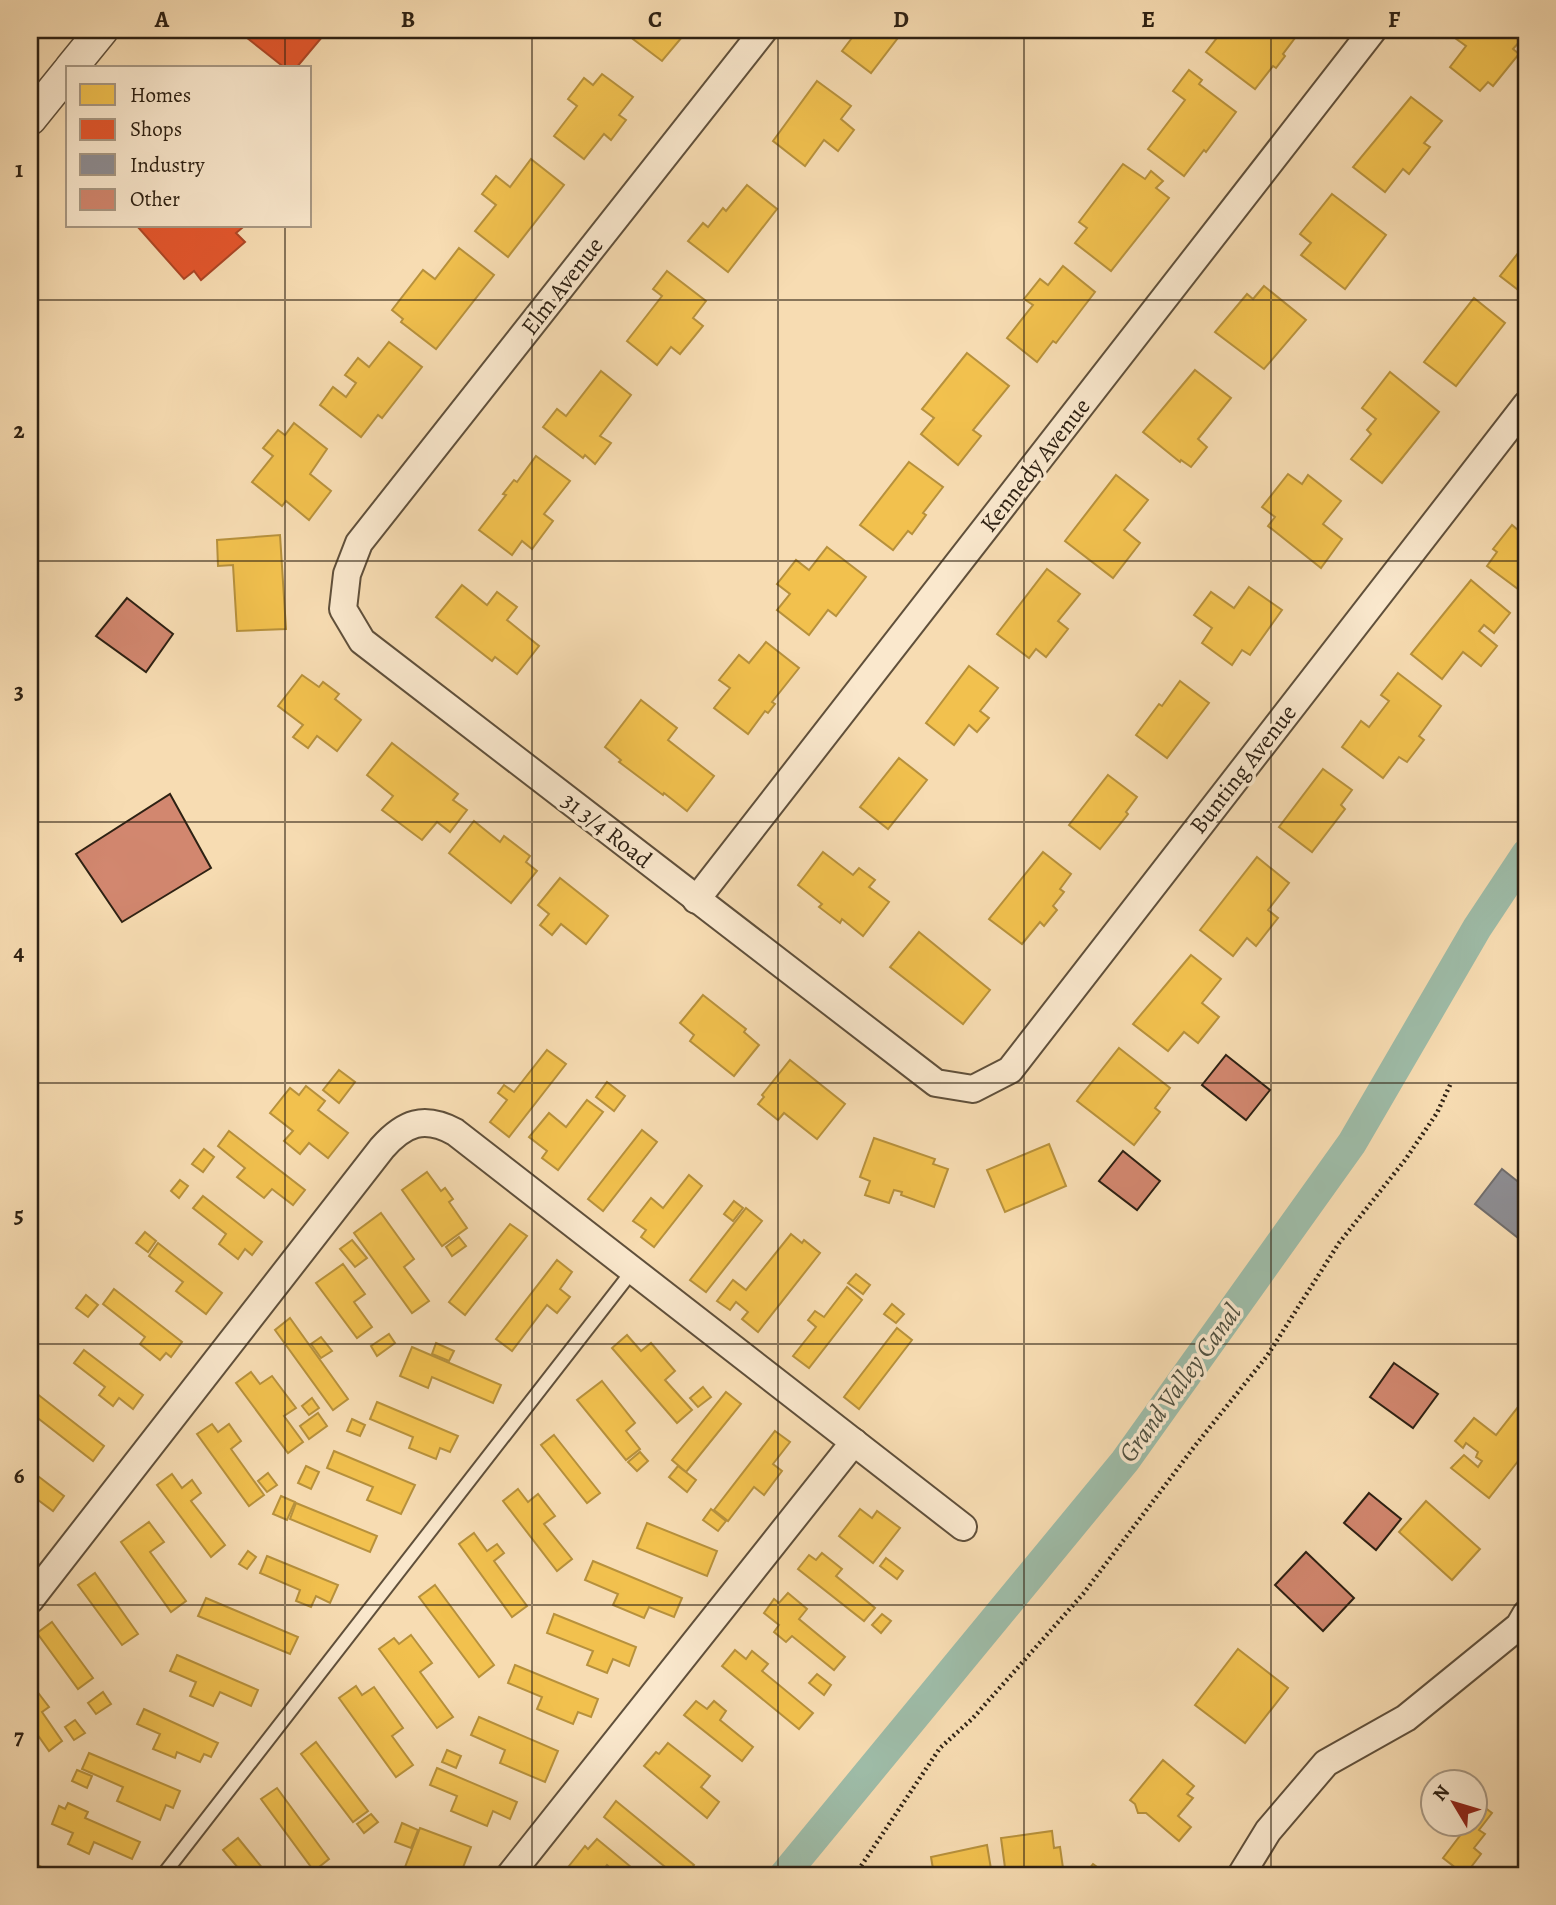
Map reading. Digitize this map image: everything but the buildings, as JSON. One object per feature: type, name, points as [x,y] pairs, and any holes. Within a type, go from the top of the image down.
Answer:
[{"type":"street","points":[[73,66],[102,30]]},
{"type":"street","name":"Elm Avenue","points":[[359,543],[764,30]]},
{"type":"street","name":"Kennedy Avenue","points":[[696,900],[1373,30]]},
{"type":"street","points":[[30,119],[66,75]]},
{"type":"street","name":"Bunting Avenue","points":[[936,1083],[973,1089],[1010,1070],[1526,405]]},
{"type":"street","name":"31 3/4 Road","points":[[359,543],[346,574],[343,609],[362,641],[936,1083]]},
{"type":"street","points":[[30,1601],[382,1148],[398,1132],[416,1124],[436,1124],[455,1132],[963,1527]]},
{"type":"street","points":[[510,1875],[854,1443]]},
{"type":"street","points":[[1241,1875],[1268,1831],[1326,1763],[1406,1718],[1519,1626],[1526,1614]]},
{"type":"lane","points":[[163,1875],[633,1270]]},
{"type":"path","points":[[855,1875],[940,1748],[973,1718],[1083,1594],[1267,1356],[1339,1243],[1405,1160],[1437,1113],[1451,1083]]},
{"type":"waterway","name":"Grand Valley Canal","points":[[784,1875],[1125,1461],[1352,1143],[1477,928],[1526,854]]}]
